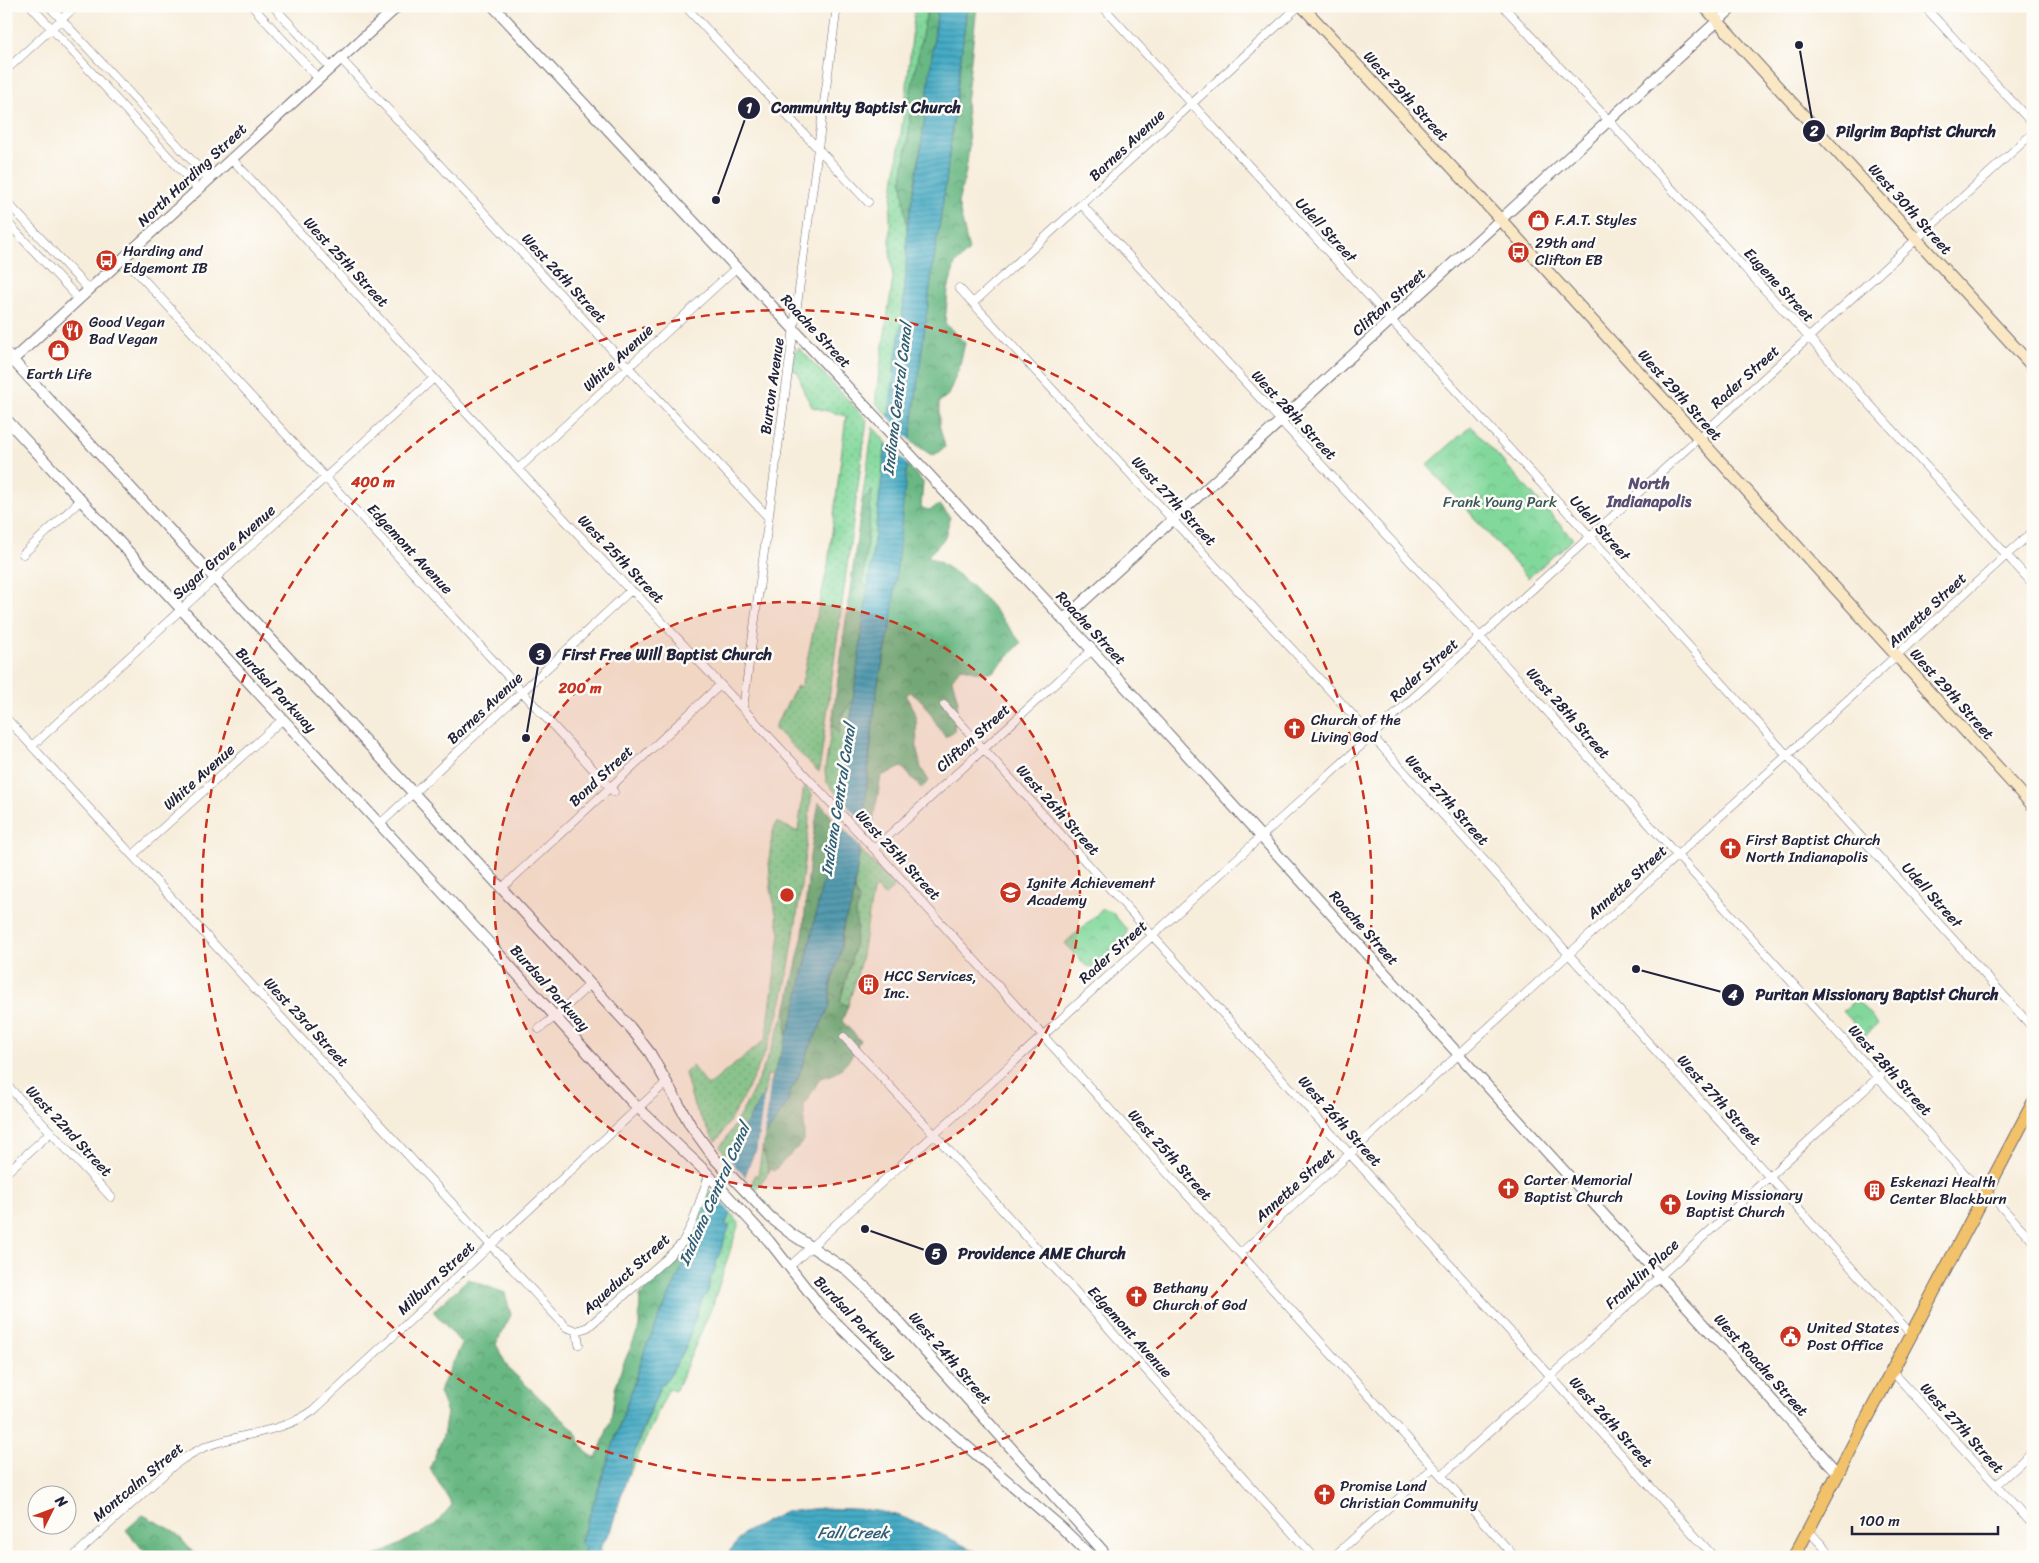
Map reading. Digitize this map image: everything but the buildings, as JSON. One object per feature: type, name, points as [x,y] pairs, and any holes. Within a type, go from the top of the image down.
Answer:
[{"type":"main road","name":"West 29th Street","points":[[1300,6],[1501,220],[2033,806]]},
{"type":"main road","name":"West 30th Street","points":[[1704,6],[2033,367]]},
{"type":"main road","points":[[1794,1557],[2033,1103]]},
{"type":"street","points":[[31,6],[198,189]]},
{"type":"street","points":[[49,6],[209,179]]},
{"type":"street","points":[[6,70],[76,6]]},
{"type":"street","points":[[252,6],[318,78]]},
{"type":"street","points":[[273,6],[330,67]]},
{"type":"street","name":"North Harding Street","points":[[8,359],[89,290],[398,6]]},
{"type":"street","name":"Roache Street","points":[[493,6],[1092,650],[1458,1055],[1661,1276]]},
{"type":"street","points":[[685,6],[868,202]]},
{"type":"street","name":"Burton Avenue","points":[[743,709],[838,6]]},
{"type":"street","name":"Udell Street","points":[[1102,6],[1590,537],[2033,1028]]},
{"type":"street","name":"Barnes Avenue","points":[[973,303],[1300,6]]},
{"type":"street","name":"Eugene Street","points":[[1503,6],[1809,337],[2033,584]]},
{"type":"street","name":"Clifton Street","points":[[1063,620],[1734,6]]},
{"type":"street","points":[[1924,6],[2033,124]]},
{"type":"street","name":"West 26th Street","points":[[340,58],[768,517]]},
{"type":"street","name":"Rader Street","points":[[789,1267],[2033,133]]},
{"type":"street","name":"West 25th Street","points":[[231,158],[518,469],[872,846],[1515,1557]]},
{"type":"street","points":[[6,201],[89,290]]},
{"type":"street","name":"West 28th Street","points":[[1082,205],[1480,636],[1881,1075],[1973,1183],[1986,1192],[2033,1241]]},
{"type":"street","points":[[6,221],[79,299]]},
{"type":"street","name":"Edgemont Avenue","points":[[124,258],[612,789]]},
{"type":"street","name":"White Avenue","points":[[518,469],[736,268]]},
{"type":"street","name":"West 27th Street","points":[[959,288],[1372,736],[1911,1334]]},
{"type":"street","name":"Burdsal Parkway","points":[[8,359],[215,579],[638,1036],[650,1053],[691,1126],[715,1158],[753,1199]]},
{"type":"street","name":"Sugar Grove Avenue","points":[[32,746],[434,378]]},
{"type":"street","name":"Burdsal Parkway","points":[[6,419],[380,824],[638,1108],[712,1178],[746,1215],[824,1311],[928,1412],[1061,1527],[1092,1557]]},
{"type":"street","points":[[24,554],[81,500]]},
{"type":"street","name":"Annette Street","points":[[1240,1254],[2033,532]]},
{"type":"street","name":"Barnes Avenue","points":[[380,824],[631,590]]},
{"type":"street","name":"Clifton Street","points":[[872,846],[985,748],[1092,650]]},
{"type":"street","name":"Bond Street","points":[[501,889],[612,789],[720,684]]},
{"type":"street","name":"West 26th Street","points":[[944,705],[985,748],[1714,1557]]},
{"type":"street","name":"West 23rd Street","points":[[6,718],[566,1327],[578,1331]]},
{"type":"street","name":"White Avenue","points":[[133,855],[283,719]]},
{"type":"street","points":[[539,1029],[590,984]]},
{"type":"street","name":"Edgemont Avenue","points":[[844,1037],[934,1134],[1314,1557]]},
{"type":"street","name":"Franklin Place","points":[[1442,1475],[1881,1075]]},
{"type":"street","name":"Milburn Street","points":[[198,1450],[290,1424],[311,1413],[667,1082]]},
{"type":"street","name":"West 22nd Street","points":[[6,1084],[111,1197]]},
{"type":"street","points":[[6,1173],[51,1132]]},
{"type":"street","name":"Aqueduct Street","points":[[578,1331],[596,1320],[666,1259],[682,1242],[712,1178]]},
{"type":"street","name":"West 24th Street","points":[[753,1199],[779,1224],[846,1270],[880,1301],[1103,1552],[1104,1557]]},
{"type":"street","name":"West Roache Street","points":[[1661,1276],[1838,1473]]},
{"type":"street","points":[[578,1331],[579,1344]]},
{"type":"street","name":"West 27th Street","points":[[1892,1371],[2033,1526]]},
{"type":"street","name":"Montcalm Street","points":[[73,1557],[173,1466],[198,1450]]},
{"type":"street","points":[[1996,1485],[2033,1451]]},
{"type":"street","points":[[1333,1557],[1434,1467]]},
{"type":"street","points":[[1808,1530],[1833,1557]]},
{"type":"green space","points":[[915,6],[928,6],[910,96],[910,127],[902,181],[907,228],[906,271],[902,320],[889,417],[876,403],[876,394],[893,278],[890,251],[890,214],[906,96]]},
{"type":"green space","points":[[928,6],[938,6],[921,149],[907,228],[902,181],[910,127],[910,96]]},
{"type":"green space","points":[[967,6],[977,6],[966,103],[969,146],[966,171],[958,203],[969,251],[955,264],[948,290],[945,323],[965,343],[959,368],[948,395],[939,402],[939,424],[945,447],[933,456],[910,441],[946,182]]},
{"type":"green space","points":[[799,348],[867,420],[819,772],[774,728],[797,686],[801,687],[828,565],[846,416],[812,407],[804,392],[798,372],[792,370],[795,353]]},
{"type":"green space","name":"Frank Young Park","points":[[1471,426],[1573,539],[1528,578],[1427,465]]},
{"type":"green space","points":[[873,427],[886,442],[868,589],[863,582],[872,491],[862,501]]},
{"type":"green space","points":[[907,465],[923,482],[921,508],[929,510],[940,505],[950,517],[945,538],[928,556],[956,573],[980,594],[1021,643],[993,672],[980,673],[961,667],[952,679],[958,701],[954,731],[945,737],[923,702],[910,692],[906,696],[916,715],[917,750],[921,768],[929,781],[921,788],[902,767],[881,776],[873,822],[863,823],[877,687],[887,645]]},
{"type":"green space","points":[[872,490],[863,582],[868,589],[853,700],[842,716],[839,734],[832,724],[862,501]]},
{"type":"green space","points":[[853,700],[839,797],[826,781],[825,770],[832,724],[839,734],[842,716]]},
{"type":"green space","points":[[804,785],[812,794],[808,834],[790,961],[782,1001],[771,1036],[756,1072],[729,1122],[715,1141],[694,1106],[685,1073],[692,1066],[708,1086],[766,1039],[780,934],[771,888],[769,861],[772,836],[776,822],[798,832]]},
{"type":"green space","points":[[819,802],[837,823],[827,862],[796,1013],[786,1035],[787,1007],[803,934],[810,856]]},
{"type":"green space","points":[[860,849],[891,883],[893,888],[884,896],[876,888],[873,891],[861,960],[848,1006],[840,1002],[853,952],[857,927],[855,916],[859,900],[854,889]]},
{"type":"green space","points":[[854,889],[859,900],[855,916],[857,927],[853,952],[840,1002],[848,1006],[842,1021],[860,1040],[845,1065],[835,1073],[820,1078],[804,1106],[804,1141],[774,1171],[771,1169],[769,1172],[764,1152],[762,1151],[763,1138],[787,1102],[789,1093],[797,1080],[807,1053],[830,1006],[830,987],[840,954],[844,921],[850,909]]},
{"type":"green space","points":[[1103,909],[1112,912],[1127,930],[1125,938],[1093,967],[1086,966],[1065,943]]},
{"type":"green space","points":[[1856,999],[1878,1024],[1865,1036],[1843,1011]]},
{"type":"green space","points":[[787,1007],[786,1034],[789,1031],[772,1080],[772,1076],[767,1075],[765,1093],[728,1158],[720,1147],[750,1097]]},
{"type":"green space","points":[[762,1151],[764,1152],[769,1172],[756,1189],[752,1185],[754,1175],[758,1175]]},
{"type":"green space","points":[[708,1190],[714,1194],[686,1259],[681,1253],[690,1236]]},
{"type":"green space","points":[[730,1212],[739,1223],[713,1304],[678,1386],[675,1391],[669,1388],[630,1473],[627,1473],[660,1387],[668,1379],[685,1349],[701,1301],[708,1292],[710,1279],[714,1273],[729,1226],[725,1226]]},
{"type":"green space","points":[[681,1253],[686,1259],[646,1347],[580,1543],[585,1548],[582,1557],[372,1557],[434,1526],[452,1505],[430,1468],[443,1436],[447,1413],[439,1392],[462,1344],[433,1311],[468,1279],[505,1293],[511,1315],[496,1344],[508,1368],[574,1430],[585,1451],[596,1459],[611,1420],[615,1389],[622,1367],[639,1328],[640,1295]]},
{"type":"green space","points":[[143,1515],[174,1531],[197,1557],[149,1557],[126,1530]]},
{"type":"water","name":"Indiana Central Canal","points":[[938,6],[967,6],[946,182],[933,265],[907,466],[891,626],[877,687],[864,820],[854,889],[850,909],[844,921],[840,954],[830,987],[830,1006],[807,1053],[797,1080],[789,1093],[788,1102],[753,1155],[725,1226],[730,1225],[714,1273],[710,1279],[708,1292],[701,1301],[685,1349],[668,1379],[660,1387],[640,1436],[610,1532],[601,1546],[599,1557],[582,1557],[585,1548],[580,1544],[646,1347],[688,1255],[730,1151],[772,1080],[796,1008],[836,827],[841,777],[850,724],[879,503],[895,362],[902,320],[907,228],[921,149]]},
{"type":"water","name":"Fall Creek","points":[[821,1508],[870,1510],[899,1516],[939,1533],[977,1552],[982,1557],[725,1557],[744,1533],[785,1512]]},
{"type":"pier","points":[[887,415],[913,443],[909,466],[884,440]]},
{"type":"pier","points":[[837,795],[866,826],[862,849],[835,819]]},
{"type":"pier","points":[[771,1076],[763,1145],[756,1154],[766,1086]]},
{"type":"pier","points":[[726,1156],[746,1178],[732,1214],[712,1191],[719,1178],[718,1176]]},
{"type":"place","name":"Pilgrim Baptist Church","points":[[1799,45]]},
{"type":"place","name":"Community Baptist Church","points":[[716,200]]},
{"type":"place","name":"F.A.T. Styles","points":[[1539,220]]},
{"type":"place","name":"29th and Clifton EB","points":[[1519,252]]},
{"type":"place","name":"Harding and Edgemont IB","points":[[107,260]]},
{"type":"place","name":"Good Vegan Bad Vegan","points":[[73,331]]},
{"type":"place","name":"Earth Life","points":[[59,351]]},
{"type":"place","name":"Church of the Living God","points":[[1295,729]]},
{"type":"place","name":"First Free Will Baptist Church","points":[[526,738]]},
{"type":"place","name":"First Baptist Church North Indianapolis","points":[[1730,849]]},
{"type":"place","name":"Ignite Achievement Academy","points":[[1011,892]]},
{"type":"place","name":"Puritan Missionary Baptist Church","points":[[1636,969]]},
{"type":"place","name":"HCC Services, Inc.","points":[[868,985]]},
{"type":"place","name":"Carter Memorial Baptist Church","points":[[1508,1189]]},
{"type":"place","name":"Eskenazi Health Center Blackburn","points":[[1874,1191]]},
{"type":"place","name":"Loving Missionary Baptist Church","points":[[1670,1204]]},
{"type":"place","name":"Providence AME Church","points":[[865,1229]]},
{"type":"place","name":"Bethany Church of God","points":[[1137,1297]]},
{"type":"place","name":"United States Post Office","points":[[1791,1337]]},
{"type":"place","name":"Promise Land Christian Community","points":[[1324,1495]]},
{"type":"district","name":"North Indianapolis","points":[[1649,492]]}]
